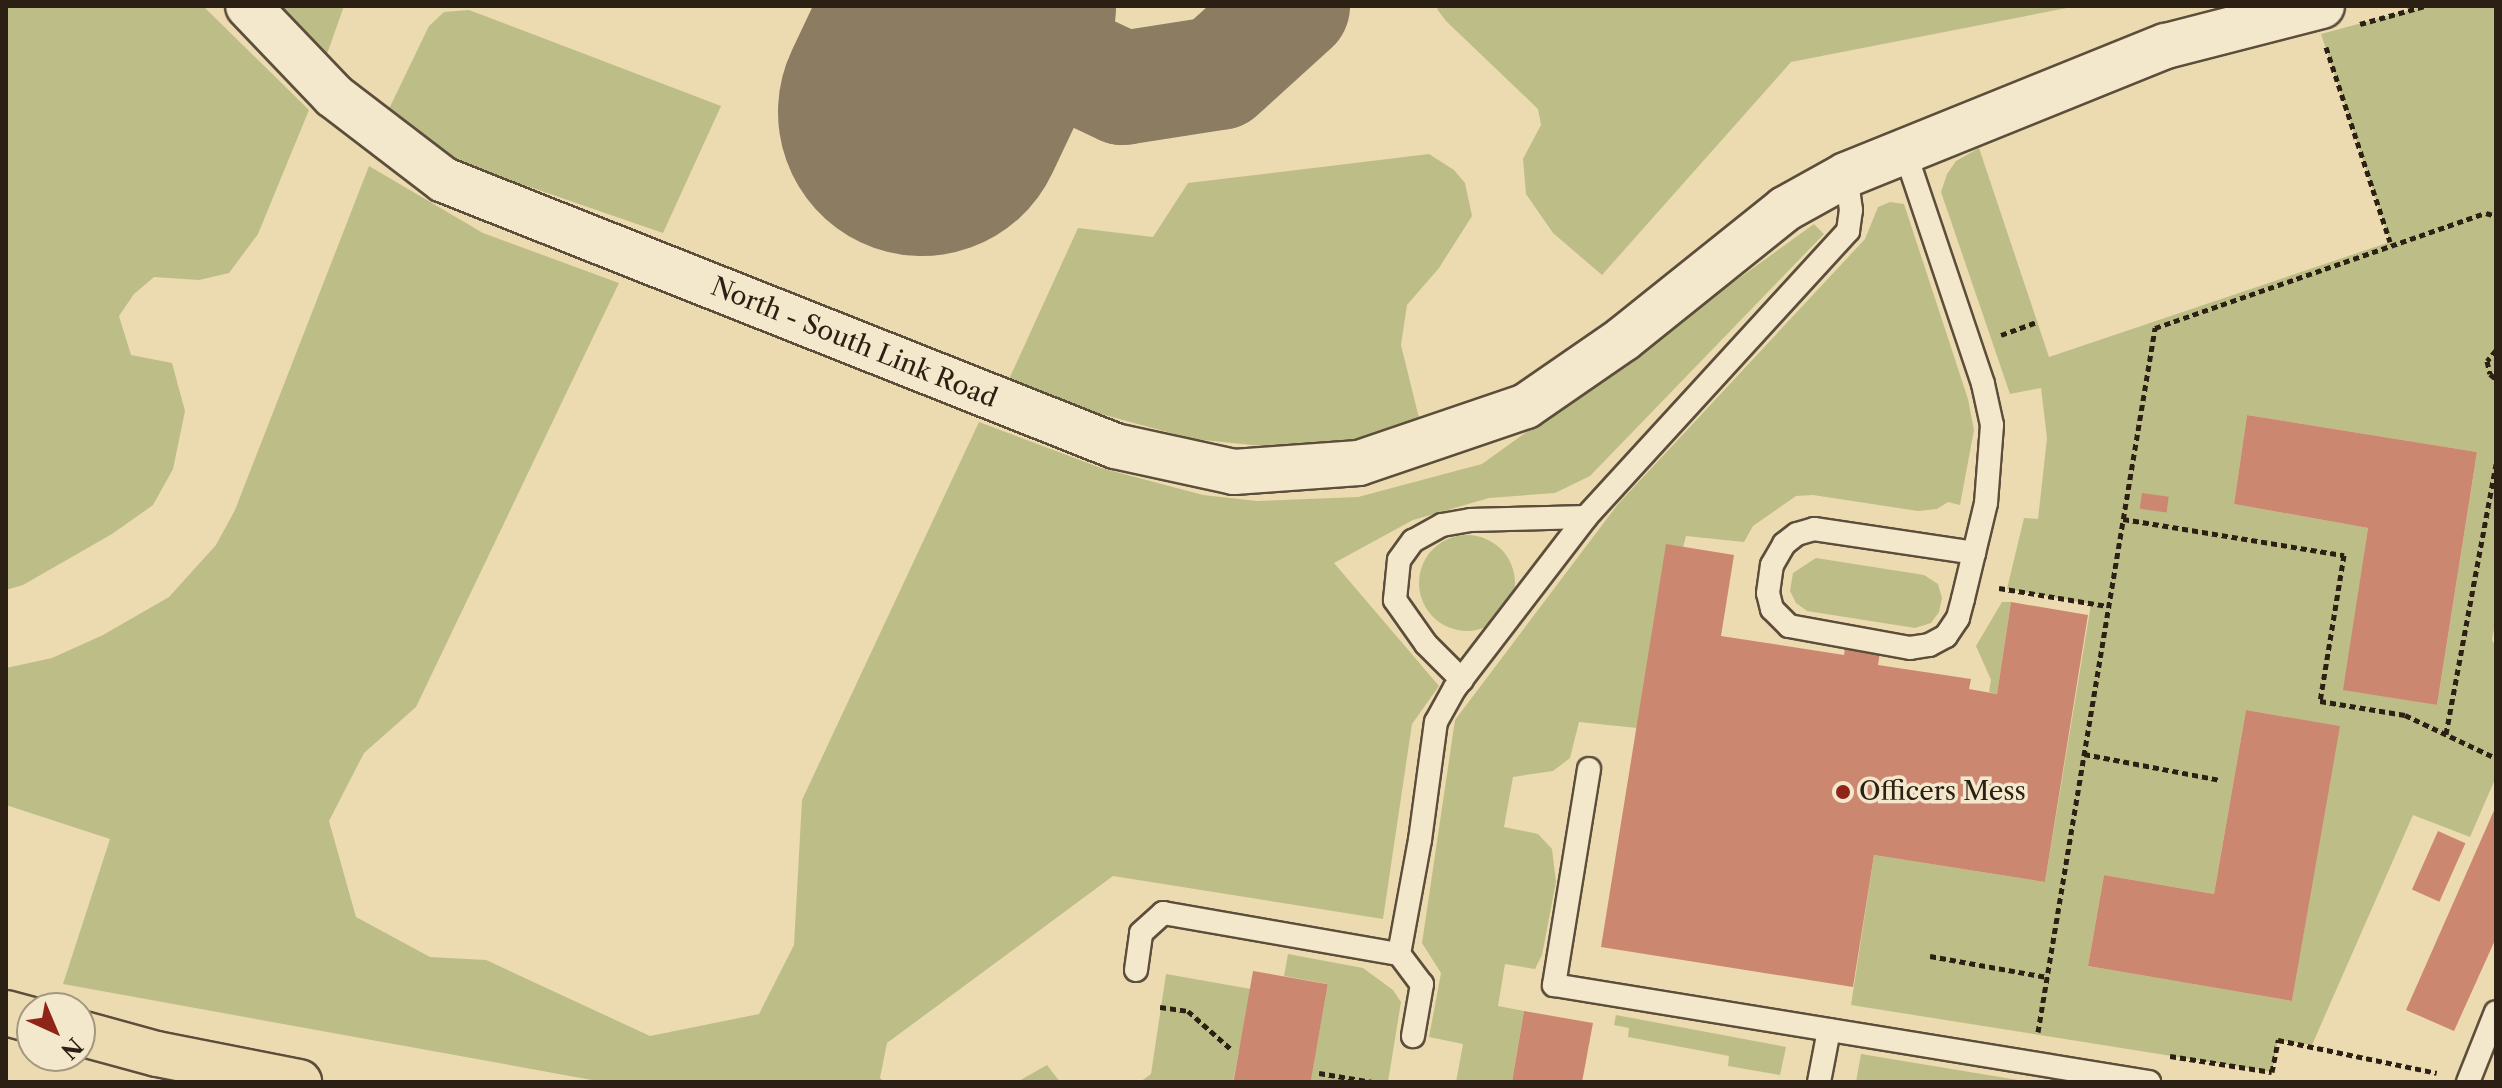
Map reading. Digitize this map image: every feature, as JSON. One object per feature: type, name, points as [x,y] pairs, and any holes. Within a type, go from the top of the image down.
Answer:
[{"type":"main road","points":[[96,1041],[152,1068],[299,1082]]},
{"type":"street","name":"North - South Link Road","points":[[248,6],[334,96],[444,180],[1115,446],[1234,472],[1359,463],[1526,406],[1623,339],[1785,209],[1846,175],[1904,149],[2166,46],[2331,22]]},
{"type":"lane","points":[[1904,149],[1983,384],[1992,425],[1986,503],[1974,553],[1958,618],[1946,636],[1929,645],[1910,648],[1789,626],[1772,609],[1768,593],[1772,565],[1784,544],[1797,534],[1814,529],[1974,553]]},
{"type":"lane","points":[[1399,954],[1420,840],[1436,722],[1462,680],[1586,517],[1848,231],[1851,210],[1846,175]]},
{"type":"lane","points":[[1462,680],[1426,644],[1395,600],[1399,560],[1413,541],[1442,525],[1471,520],[1586,517]]},
{"type":"lane","points":[[1589,769],[1554,985],[2149,1082]]},
{"type":"lane","points":[[1136,970],[1141,933],[1163,913],[1399,954],[1422,984],[1413,1036]]},
{"type":"lane","points":[[2469,1081],[2496,1012]]},
{"type":"lane","points":[[1819,1082],[1829,1030]]},
{"type":"path","points":[[2390,242],[2331,22],[2425,6]]},
{"type":"path","points":[[2037,1035],[2155,328],[2486,213],[2496,216]]},
{"type":"path","points":[[2496,350],[2487,361],[2490,374],[2496,379]]},
{"type":"path","points":[[2446,734],[2496,464]]},
{"type":"path","points":[[2123,519],[2344,555],[2320,701],[2405,715],[2496,758]]},
{"type":"path","points":[[1990,601],[1998,588],[2000,574]]},
{"type":"path","points":[[1998,588],[2108,606]]},
{"type":"path","points":[[2084,754],[2220,780]]},
{"type":"path","points":[[1930,956],[2047,977]]},
{"type":"path","points":[[1160,1007],[1188,1011],[1232,1050]]},
{"type":"path","points":[[2022,1032],[2053,1037]]},
{"type":"path","points":[[2162,1055],[2272,1072],[2278,1040],[2469,1081]]},
{"type":"path","points":[[1319,1073],[1372,1082]]},
{"type":"green space","points":[[6,6],[203,6],[309,110],[258,234],[229,273],[199,280],[154,277],[134,294],[119,316],[131,355],[172,363],[185,411],[173,469],[153,505],[112,534],[23,585],[6,590]]},
{"type":"green space","points":[[279,6],[344,6],[327,54]]},
{"type":"green space","points":[[1440,6],[2077,6],[1791,62],[1602,275],[1553,233],[1526,194],[1523,159],[1541,125],[1538,109],[1446,21],[1437,9]]},
{"type":"green space","points":[[2425,6],[2496,6],[2496,618],[2492,640],[2496,647],[2496,777],[2470,837],[2413,815],[2312,1045],[2278,1040],[2272,1072],[1851,1005],[1874,855],[2045,882],[2091,604],[2007,589],[2024,518],[2038,519],[2047,438],[2041,388],[2010,394],[1941,192],[1947,174],[1956,161],[1979,148],[2049,357],[2390,242],[2321,34]],"holes":[[[2247,415],[2477,452],[2437,705],[2344,689],[2368,528],[2234,504]],[[2246,710],[2339,726],[2292,1001],[2088,966],[2104,875],[2214,894]]]},
{"type":"green space","points":[[469,10],[721,106],[663,233],[460,163],[387,113],[429,26],[444,12]]},
{"type":"green space","points":[[1429,154],[1454,170],[1465,183],[1472,216],[1439,268],[1407,305],[1401,345],[1420,422],[1345,442],[1272,447],[1193,439],[1005,388],[1078,228],[1153,237],[1188,183]]},
{"type":"green space","points":[[369,166],[483,233],[619,283],[416,707],[364,753],[329,821],[356,917],[430,957],[486,960],[650,1036],[759,1014],[794,945],[802,800],[979,422],[1101,468],[1203,495],[1257,501],[1358,497],[1482,464],[1814,224],[1824,234],[1590,476],[1555,493],[1489,498],[1413,520],[1334,563],[1439,686],[1412,724],[1383,919],[1113,876],[887,1043],[880,1078],[885,1082],[603,1082],[63,984],[110,839],[6,805],[6,668],[52,658],[103,635],[169,597],[216,545],[235,510]]},
{"type":"green space","points":[[1890,202],[1904,204],[1968,399],[1974,430],[1960,505],[1948,502],[1937,509],[1918,511],[1813,495],[1796,496],[1753,526],[1744,542],[1686,536],[1637,728],[1579,722],[1570,758],[1553,771],[1513,777],[1504,827],[1538,834],[1552,849],[1556,882],[1542,955],[1535,969],[1505,964],[1498,1006],[1524,1011],[1512,1082],[1456,1082],[1463,1044],[1429,1037],[1441,973],[1422,943],[1455,720],[1618,504],[1865,239],[1878,207]]},
{"type":"green space","points":[[1467,535],[1485,539],[1501,549],[1511,565],[1515,583],[1511,601],[1501,617],[1485,627],[1467,631],[1449,627],[1433,617],[1423,601],[1419,583],[1423,565],[1433,549],[1449,539]]},
{"type":"green space","points":[[1816,558],[1924,575],[1938,584],[1942,598],[1939,612],[1931,623],[1915,628],[1807,611],[1796,603],[1790,591],[1793,573]]},
{"type":"green space","points":[[2002,602],[2011,602],[1997,694],[1989,692],[1991,680],[1976,646]]},
{"type":"green space","points":[[1288,954],[1363,968],[1393,990],[1401,1002],[1388,1082],[1310,1082],[1328,984],[1284,976]]},
{"type":"green space","points":[[1166,974],[1251,989],[1233,1082],[1140,1082],[1151,1074]]},
{"type":"green space","points":[[1616,1015],[1786,1047],[1780,1075],[1728,1066],[1729,1056],[1628,1037],[1629,1028],[1614,1025]]},
{"type":"green space","points":[[1861,1054],[2030,1082],[1856,1082]]},
{"type":"green space","points":[[1047,1065],[1060,1082],[1017,1082]]},
{"type":"building","points":[[2247,415],[2477,452],[2437,705],[2343,690],[2368,528],[2234,504]]},
{"type":"building","points":[[2142,493],[2169,497],[2167,513],[2140,509]]},
{"type":"building","name":"Officers Mess","points":[[1666,544],[1734,555],[1721,636],[1844,655],[1846,640],[1881,646],[1878,665],[1971,679],[1969,689],[1997,694],[2011,602],[2088,615],[2045,882],[1874,855],[1853,987],[1601,947]]},
{"type":"building","points":[[2246,710],[2340,726],[2292,1001],[2088,966],[2104,875],[2214,894]]},
{"type":"building","points":[[2496,806],[2496,938],[2454,1031],[2406,1010]]},
{"type":"building","points":[[2438,831],[2465,843],[2439,902],[2412,889]]},
{"type":"building","points":[[1253,971],[1328,984],[1311,1082],[1233,1082]]},
{"type":"building","points":[[1524,1011],[1593,1023],[1582,1082],[1512,1082]]},
{"type":"taxiway","points":[[1023,6],[1034,30],[1076,66],[1123,88],[1219,73],[1293,6]]},
{"type":"runway","points":[[922,112],[972,6]]},
{"type":"place","name":"Officers Mess","points":[[1843,792]]}]
